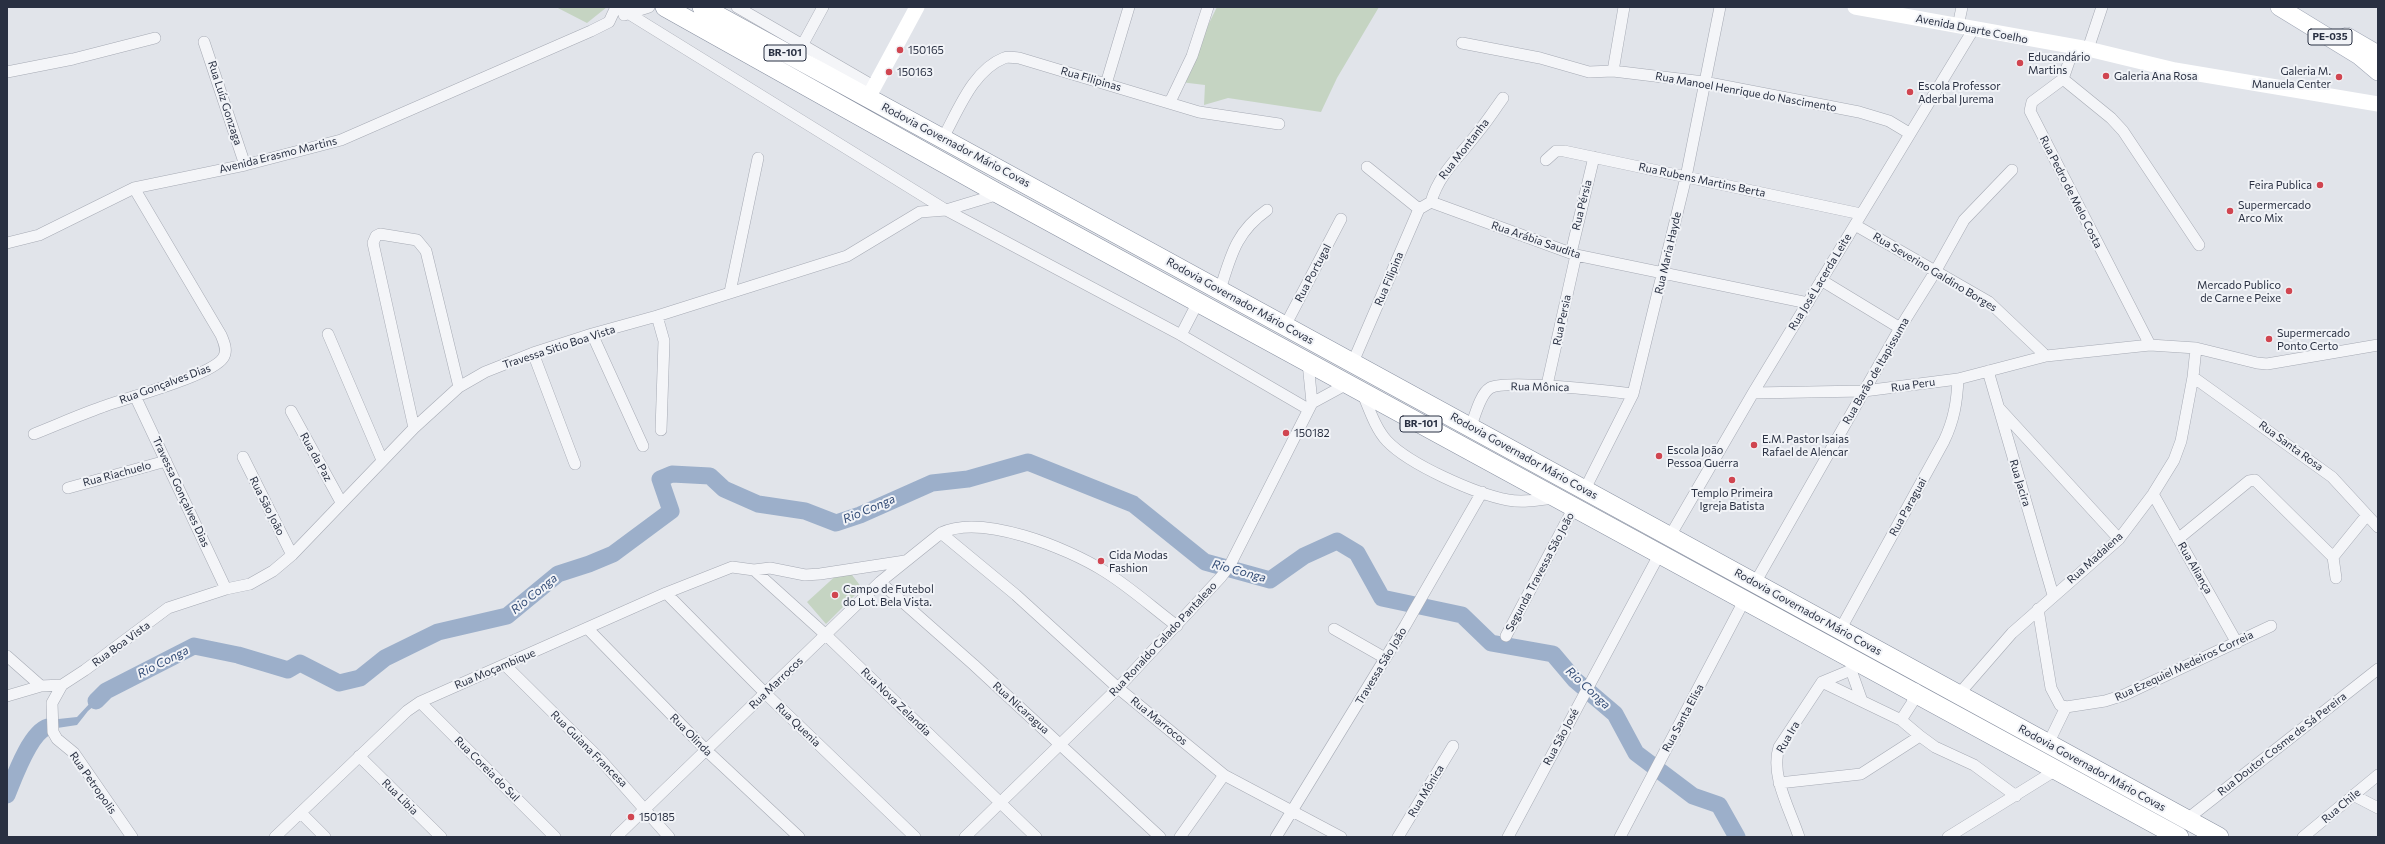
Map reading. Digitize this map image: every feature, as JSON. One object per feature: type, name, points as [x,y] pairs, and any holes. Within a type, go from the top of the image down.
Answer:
[{"type":"highway","name":"Rodovia Governador Mário Covas","points":[[665,7],[999,194],[1557,498],[1660,553],[1840,630],[2219,837]]},
{"type":"highway","name":"Rodovia Governador Mário Covas","points":[[702,7],[730,11],[799,53],[872,92],[943,138],[1285,326],[1585,488],[1670,536],[1853,665],[1914,693],[2179,837]]},
{"type":"main road","points":[[872,92],[918,7]]},
{"type":"main road","name":"Avenida Duarte Coelho","points":[[1855,7],[1973,30],[2081,48],[2176,70],[2378,104]]},
{"type":"main road","name":"PE-035","points":[[2279,7],[2359,56],[2378,72]]},
{"type":"main road","name":"PE-035","points":[[2298,7],[2378,54]]},
{"type":"street","points":[[609,22],[617,7],[629,13],[946,210],[1181,334],[1310,406]]},
{"type":"street","name":"Avenida Erasmo Martins","points":[[7,243],[39,235],[134,188],[245,165],[341,140],[629,13],[649,7]]},
{"type":"street","points":[[799,53],[823,7]]},
{"type":"street","points":[[1106,84],[1129,7]]},
{"type":"street","points":[[1170,102],[1192,56],[1208,7]]},
{"type":"street","points":[[1613,71],[1624,7]]},
{"type":"street","name":"Rua Maria Hayde","points":[[1585,488],[1633,394],[1686,176],[1720,7]]},
{"type":"street","points":[[1958,26],[1962,7]]},
{"type":"street","points":[[2102,7],[2063,79],[2111,118],[2123,131],[2199,245]]},
{"type":"street","name":"Rua José Lacerda Leite","points":[[1670,536],[1753,393],[1862,214],[1909,133],[1973,30]]},
{"type":"street","points":[[7,72],[73,60],[155,38]]},
{"type":"street","name":"Rua Luíz Gonzaga","points":[[204,42],[245,165]]},
{"type":"street","name":"Rua Manoel Henrique do Nascimento","points":[[1462,43],[1540,58],[1589,72],[1613,71],[1704,82],[1859,112],[1889,121],[1909,133]]},
{"type":"street","name":"Rua Filipinas","points":[[943,138],[967,94],[981,76],[995,63],[1005,57],[1019,58],[1170,102],[1199,112],[1279,124]]},
{"type":"street","name":"Rua Pedro de Melo Costa","points":[[2063,79],[2032,102],[2030,111],[2150,345]]},
{"type":"street","name":"Rua Montanha","points":[[1431,202],[1437,184],[1444,173],[1479,132],[1502,98]]},
{"type":"street","name":"Rua Rubens Martins Berta","points":[[1546,160],[1556,151],[1594,157],[1862,214]]},
{"type":"street","name":"Rua Pérsia","points":[[1573,254],[1594,157]]},
{"type":"street","points":[[730,292],[758,158]]},
{"type":"street","points":[[1367,167],[1419,209],[1431,202]]},
{"type":"street","name":"Rua Barão de Itapissuma","points":[[1750,591],[1900,328],[1935,272],[1964,220],[2012,170]]},
{"type":"street","name":"Rua Gonçalves Dias","points":[[34,434],[214,366],[224,357],[225,346],[222,335],[134,188]]},
{"type":"street","name":"Travessa Sitio Boa Vista","points":[[180,602],[250,584],[262,578],[292,555],[341,502],[414,428],[459,388],[485,372],[533,353],[592,334],[657,316],[847,256],[911,215],[929,210],[946,210],[999,194]]},
{"type":"street","name":"Rua Arábia Saudita","points":[[1431,202],[1573,254],[1808,303]]},
{"type":"street","name":"Rua Filipina","points":[[1353,362],[1419,209]]},
{"type":"street","points":[[1220,290],[1241,235],[1250,222],[1267,210]]},
{"type":"street","name":"Rua Portugal","points":[[1285,326],[1341,219]]},
{"type":"street","name":"Rua Severino Galdino Borges","points":[[1855,225],[1989,302],[2046,356]]},
{"type":"street","points":[[414,428],[373,243],[376,236],[380,234],[417,240],[426,251],[459,388]]},
{"type":"street","name":"Rua Persia","points":[[1547,385],[1573,254]]},
{"type":"street","points":[[1821,280],[1900,328]]},
{"type":"street","points":[[1181,334],[1198,302]]},
{"type":"street","points":[[657,316],[662,332],[664,347],[661,430]]},
{"type":"street","points":[[328,334],[382,460]]},
{"type":"street","points":[[592,334],[642,446]]},
{"type":"street","name":"Rua Peru","points":[[1753,393],[1864,391],[1958,379],[2046,356],[2150,345],[2196,348],[2267,364],[2378,345]]},
{"type":"street","name":"Rua Madalena","points":[[1959,694],[2012,633],[2053,595],[2119,539],[2153,494],[2174,460],[2182,441],[2193,377],[2196,348]]},
{"type":"street","points":[[533,353],[575,464]]},
{"type":"street","points":[[1308,363],[1310,406]]},
{"type":"street","name":"Rua Jacira","points":[[1988,371],[2053,595]]},
{"type":"street","name":"Rua Santa Rosa","points":[[2193,377],[2322,468],[2348,492],[2378,527]]},
{"type":"street","name":"Rua Paraguai","points":[[1840,630],[1953,422],[1957,404],[1958,379]]},
{"type":"street","name":"Rua Mônica","points":[[1471,426],[1489,389],[1493,387],[1547,385],[1633,394]]},
{"type":"street","points":[[1310,406],[1355,388],[1379,430],[1396,448],[1448,478],[1482,492],[1509,500],[1523,501],[1557,498]]},
{"type":"street","name":"Travessa Gonçalves Dias","points":[[136,396],[226,589]]},
{"type":"street","name":"Rua Ronaldo Calado Pantaleao","points":[[965,837],[1118,688],[1221,577],[1230,565],[1310,406]]},
{"type":"street","points":[[1997,406],[2119,539]]},
{"type":"street","name":"Rua da Paz","points":[[291,411],[341,502]]},
{"type":"street","name":"Rua São João","points":[[243,457],[292,555]]},
{"type":"street","name":"Rua Riachuelo","points":[[68,488],[166,461]]},
{"type":"street","points":[[2178,539],[2252,480],[2255,480],[2333,557],[2336,578]]},
{"type":"street","name":"Travessa São João","points":[[1276,837],[1291,809],[1405,626],[1482,492]]},
{"type":"street","name":"Rua Aliança","points":[[2153,494],[2238,643]]},
{"type":"street","name":"Segunda Travessa São João","points":[[1506,636],[1574,507]]},
{"type":"street","points":[[2333,557],[2367,515]]},
{"type":"street","name":"Rua Marrocos","points":[[616,837],[707,751],[880,582],[941,533],[960,527],[991,529],[1029,537],[1082,559],[1105,572],[1177,626]]},
{"type":"street","name":"Rua Marrocos","points":[[941,533],[1016,595],[1118,688],[1224,775],[1291,809],[1341,837]]},
{"type":"street","name":"Rua São José","points":[[1508,837],[1660,553]]},
{"type":"street","name":"Rua Moçambique","points":[[275,837],[407,711],[420,702],[666,593],[732,567],[747,567],[754,570],[770,568],[805,575],[906,561]]},
{"type":"street","name":"Rua Nova Zelandia","points":[[754,570],[826,635],[1036,837]]},
{"type":"street","name":"Rua Nicaragua","points":[[880,582],[1061,744],[1160,837]]},
{"type":"street","name":"Rua Santa Elisa","points":[[1620,837],[1750,591]]},
{"type":"street","name":"Rua Quenia","points":[[666,593],[765,693],[915,837]]},
{"type":"street","name":"Rua Boa Vista","points":[[62,684],[85,670],[168,608],[180,602]]},
{"type":"street","points":[[2038,609],[2051,688],[2060,705],[2066,707],[2048,744]]},
{"type":"street","name":"Rua Ezequiel Medeiros Correia","points":[[2066,707],[2105,701],[2124,695],[2238,643],[2271,626]]},
{"type":"street","name":"Rua Olinda","points":[[587,628],[707,751],[799,837]]},
{"type":"street","points":[[1334,629],[1385,658]]},
{"type":"street","points":[[7,656],[41,686]]},
{"type":"street","name":"Rua Guiana Francesa","points":[[505,665],[600,759],[646,809],[669,837]]},
{"type":"street","points":[[1822,682],[1853,665],[1862,701]]},
{"type":"street","name":"Rua Doutor Cosme de Sá Pereira","points":[[2186,820],[2378,669]]},
{"type":"street","points":[[1901,720],[1912,704],[1914,693],[1923,674]]},
{"type":"street","points":[[1822,682],[1901,720],[1935,747],[1974,765],[2016,796]]},
{"type":"street","name":"Rua Ira","points":[[1799,837],[1779,783],[1776,758],[1779,747],[1822,682]]},
{"type":"street","points":[[7,696],[41,686],[62,684]]},
{"type":"street","name":"Rua Petropolis","points":[[62,684],[52,703],[51,716],[53,732],[57,739],[74,753],[132,837]]},
{"type":"street","name":"Rua Coreia do Sul","points":[[420,702],[555,837]]},
{"type":"street","points":[[1779,783],[1861,774],[1920,736]]},
{"type":"street","name":"Rua Mônica","points":[[1398,837],[1453,746]]},
{"type":"street","name":"Rua Libia","points":[[359,756],[441,837]]},
{"type":"street","points":[[1948,837],[2056,770]]},
{"type":"street","points":[[1180,837],[1224,775]]},
{"type":"street","name":"Rua Chile","points":[[2304,837],[2378,775]]},
{"type":"street","points":[[2353,795],[2378,808]]},
{"type":"street","points":[[301,813],[325,837]]},
{"type":"green space","points":[[556,7],[607,7],[587,23]]},
{"type":"green space","points":[[1217,7],[1379,7],[1337,78],[1321,112],[1228,98],[1204,105],[1205,85],[1180,82]]},
{"type":"green space","name":"Campo de Futebol do Lot. Bela Vista.","points":[[849,571],[862,588],[826,624],[807,602],[840,572]]},
{"type":"water","points":[[112,683],[114,689],[88,711],[77,725],[44,730],[35,744],[30,741],[49,720],[77,717],[104,688]]},
{"type":"waterway","name":"Rio Conga","points":[[96,701],[106,691],[194,646],[238,655],[288,670],[300,663],[339,683],[360,678],[385,658],[438,632],[507,616],[558,574],[613,554],[671,511],[660,479],[672,474],[710,476],[724,489],[758,504],[805,511],[836,523],[860,515],[932,483],[968,479],[1028,462],[1133,504],[1205,562],[1270,580],[1304,556],[1337,541],[1357,553],[1382,598],[1462,615],[1491,643],[1553,654],[1575,680],[1615,714],[1636,753],[1693,796],[1719,805],[1737,837]]},
{"type":"waterway","name":"Rio Conga","points":[[7,795],[18,767],[29,746],[35,737],[48,727]]},
{"type":"place","name":"150165","points":[[900,50]]},
{"type":"place","name":"Educandário Martins","points":[[2020,63]]},
{"type":"place","name":"150163","points":[[889,72]]},
{"type":"place","name":"Galeria Ana Rosa","points":[[2106,76]]},
{"type":"place","name":"Galeria M. Manuela Center","points":[[2339,77]]},
{"type":"place","name":"Escola Professor Aderbal Jurema","points":[[1910,92]]},
{"type":"place","name":"Feira Publica","points":[[2320,185]]},
{"type":"place","name":"Supermercado Arco Mix","points":[[2230,211]]},
{"type":"place","name":"Mercado Publico de Carne e Peixe","points":[[2289,291]]},
{"type":"place","name":"Supermercado Ponto Certo","points":[[2269,339]]},
{"type":"place","name":"150182","points":[[1286,433]]},
{"type":"place","name":"E.M. Pastor Isaias Rafael de Alencar","points":[[1754,445]]},
{"type":"place","name":"Escola João Pessoa Guerra","points":[[1659,456]]},
{"type":"place","name":"Templo Primeira Igreja Batista","points":[[1732,480]]},
{"type":"place","name":"Cida Modas Fashion","points":[[1101,561]]},
{"type":"place","name":"Campo de Futebol do Lot. Bela Vista.","points":[[835,595]]},
{"type":"place","name":"150185","points":[[631,817]]}]
